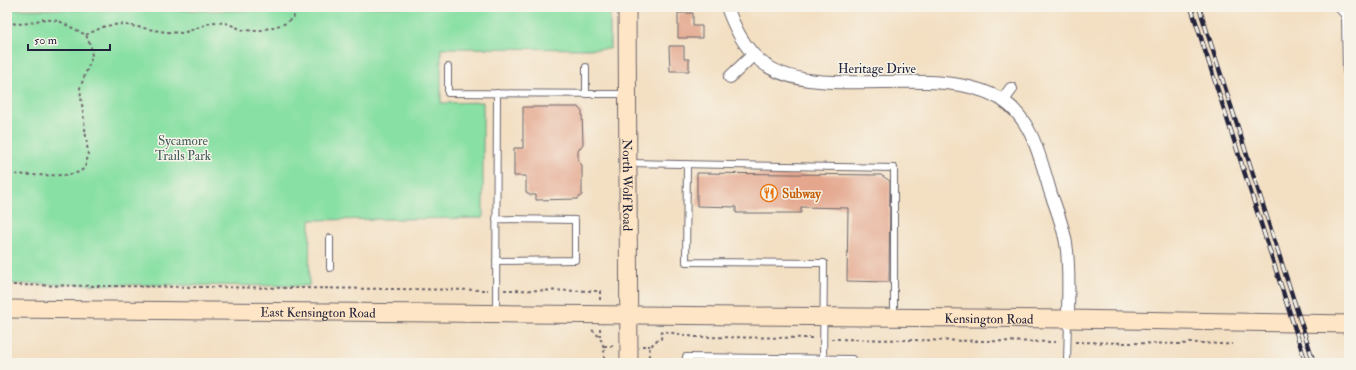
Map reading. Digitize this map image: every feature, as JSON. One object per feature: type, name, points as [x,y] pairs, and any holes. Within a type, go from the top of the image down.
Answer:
[{"type":"main road","name":"North Wolf Road","points":[[627,7],[629,363]]},
{"type":"main road","name":"East Kensington Road","points":[[7,309],[629,314]]},
{"type":"main road","name":"Kensington Road","points":[[629,314],[1349,324]]},
{"type":"street","name":"Heritage Drive","points":[[727,7],[740,37],[753,55],[765,65],[777,71],[807,80],[951,83],[977,88],[1003,100],[1022,121],[1034,142],[1061,225],[1067,257],[1068,319]]},
{"type":"street","points":[[1346,12],[1349,71]]},
{"type":"street","points":[[730,77],[753,55]]},
{"type":"street","points":[[1003,100],[1011,88]]},
{"type":"lane","points":[[448,67],[448,93],[628,94]]},
{"type":"lane","points":[[586,67],[586,94]]},
{"type":"lane","points":[[496,313],[498,93]]},
{"type":"lane","points":[[628,163],[894,168],[894,317]]},
{"type":"lane","points":[[687,164],[686,262],[824,263],[824,360]]},
{"type":"lane","points":[[496,219],[575,220],[575,260],[496,261]]},
{"type":"lane","points":[[330,238],[330,268]]},
{"type":"lane","points":[[1067,362],[1068,319]]},
{"type":"lane","points":[[686,363],[686,357],[824,360],[852,359],[852,363]]},
{"type":"path","points":[[86,35],[105,26],[121,24],[165,32],[183,33],[213,22],[226,23],[243,30],[258,31],[284,24],[293,18],[298,7]]},
{"type":"path","points":[[7,22],[17,24],[30,23],[43,19],[59,21],[86,35],[91,47],[92,57],[80,88],[88,153],[86,164],[81,171],[71,174],[7,174]]},
{"type":"path","points":[[7,285],[600,291]]},
{"type":"path","points":[[592,330],[600,336],[603,342],[604,363]]},
{"type":"path","points":[[648,363],[650,347],[661,338],[662,331],[695,337],[1179,344],[1189,342],[1196,344],[1233,344]]},
{"type":"green space","name":"Sycamore Trails Park","points":[[286,7],[610,7],[610,49],[441,48],[441,103],[483,102],[483,218],[310,220],[309,286],[7,284],[7,9],[286,11]]},
{"type":"building","points":[[678,13],[693,13],[693,26],[702,26],[702,38],[678,38]]},
{"type":"building","points":[[669,46],[684,46],[684,59],[689,59],[689,71],[670,71]]},
{"type":"building","points":[[523,107],[578,107],[582,112],[583,144],[578,151],[578,161],[582,165],[582,195],[577,199],[536,200],[536,195],[530,195],[526,192],[526,176],[514,176],[514,148],[523,148]]},
{"type":"building","points":[[697,173],[881,175],[890,181],[889,282],[847,281],[848,208],[801,207],[801,213],[736,213],[736,207],[697,206]]},
{"type":"railway","points":[[1191,7],[1306,363]]},
{"type":"railway","points":[[1199,7],[1314,363]]},
{"type":"place","name":"Subway","points":[[769,193]]}]
